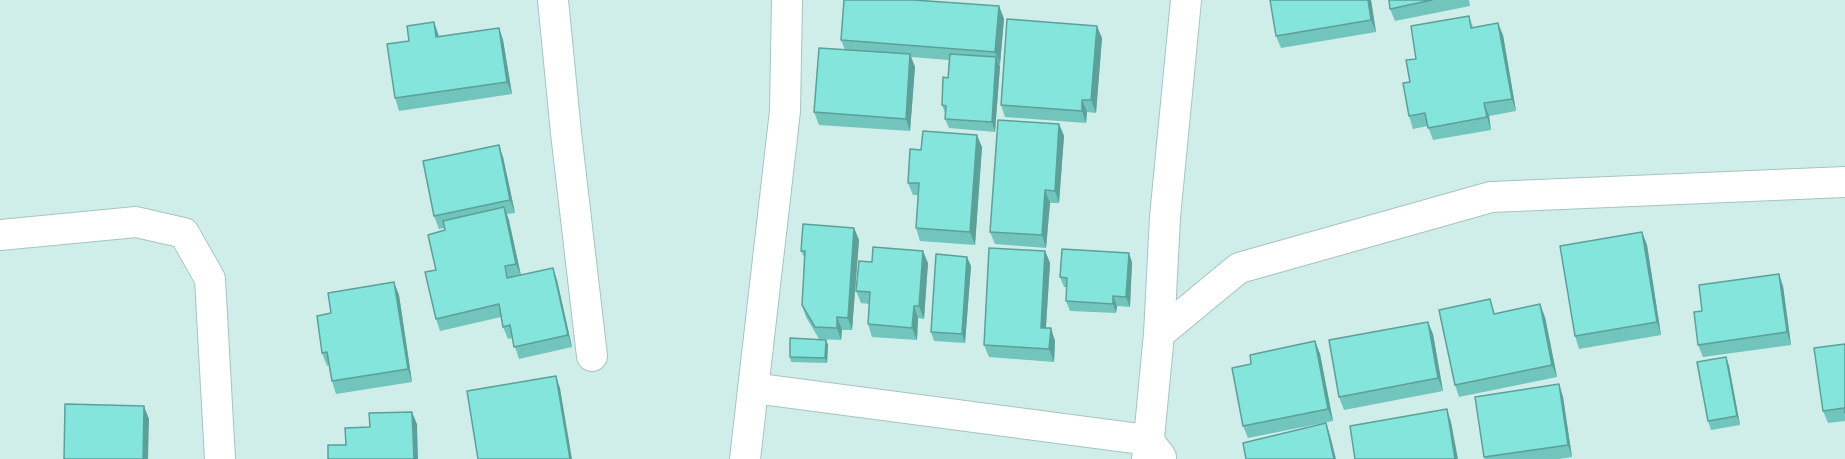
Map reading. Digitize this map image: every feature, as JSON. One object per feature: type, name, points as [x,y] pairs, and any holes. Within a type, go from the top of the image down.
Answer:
[{"type":"street","points":[[553,0],[592,356]]},
{"type":"street","points":[[745,459],[785,111],[787,0]]},
{"type":"street","points":[[753,388],[1153,453],[1165,217],[1186,0]]},
{"type":"street","points":[[1159,334],[1239,267],[1491,197],[1845,182]]},
{"type":"street","points":[[0,235],[136,222],[184,233],[210,279],[219,459]]},
{"type":"building","points":[[844,0],[914,0],[999,6],[995,52],[841,40]]},
{"type":"building","points":[[1270,0],[1368,0],[1371,20],[1276,36]]},
{"type":"building","points":[[1389,0],[1432,0],[1390,9]]},
{"type":"building","points":[[1469,16],[1471,28],[1498,23],[1512,99],[1484,103],[1487,117],[1428,128],[1425,113],[1409,116],[1403,83],[1410,82],[1406,60],[1416,59],[1411,26]]},
{"type":"building","points":[[1007,19],[1097,26],[1091,100],[1082,100],[1082,111],[1001,105]]},
{"type":"building","points":[[434,22],[436,37],[499,28],[507,82],[395,98],[387,44],[409,41],[407,26]]},
{"type":"building","points":[[819,48],[910,54],[906,119],[814,112]]},
{"type":"building","points":[[950,54],[996,57],[992,122],[945,119],[946,106],[942,105],[943,77],[948,78]]},
{"type":"building","points":[[998,120],[1059,124],[1055,191],[1045,190],[1042,235],[990,232]]},
{"type":"building","points":[[923,131],[977,135],[970,232],[916,228],[919,183],[908,183],[910,149],[921,150]]},
{"type":"building","points":[[499,145],[510,200],[434,216],[423,161]]},
{"type":"building","points":[[504,207],[516,264],[505,266],[507,278],[553,268],[568,335],[514,347],[510,325],[503,327],[499,304],[436,319],[425,272],[436,270],[428,235],[445,230],[443,221]]},
{"type":"building","points":[[803,224],[854,228],[848,318],[837,317],[837,328],[815,327],[802,305],[805,251],[801,251]]},
{"type":"building","points":[[1642,232],[1657,322],[1575,336],[1560,246]]},
{"type":"building","points":[[873,247],[923,251],[919,306],[914,306],[912,328],[868,324],[870,292],[856,291],[859,261],[872,262]]},
{"type":"building","points":[[989,248],[1045,251],[1041,328],[1051,328],[1049,349],[984,345]]},
{"type":"building","points":[[1062,249],[1129,253],[1126,297],[1113,296],[1113,304],[1066,301],[1067,278],[1060,277]]},
{"type":"building","points":[[936,254],[967,257],[962,334],[931,332]]},
{"type":"building","points":[[1779,274],[1787,332],[1698,345],[1694,312],[1702,311],[1699,285]]},
{"type":"building","points":[[394,282],[408,369],[332,381],[327,352],[322,353],[317,316],[331,313],[328,293]]},
{"type":"building","points":[[1490,299],[1494,314],[1540,304],[1552,365],[1455,385],[1439,310]]},
{"type":"building","points":[[1428,322],[1438,378],[1339,397],[1329,340]]},
{"type":"building","points":[[790,338],[826,340],[825,358],[790,357]]},
{"type":"building","points":[[1315,341],[1328,409],[1243,426],[1232,368],[1251,364],[1250,355]]},
{"type":"building","points":[[1845,344],[1845,413],[1844,408],[1823,411],[1814,348]]},
{"type":"building","points":[[1726,357],[1737,416],[1708,421],[1697,362]]},
{"type":"building","points":[[556,376],[570,459],[478,459],[467,391]]},
{"type":"building","points":[[1559,384],[1568,445],[1484,457],[1475,397]]},
{"type":"building","points":[[65,404],[144,406],[143,459],[64,459]]},
{"type":"building","points":[[1447,409],[1455,459],[1355,459],[1350,426]]},
{"type":"building","points":[[412,412],[414,459],[328,459],[328,445],[346,445],[345,428],[370,427],[369,413]]},
{"type":"building","points":[[1326,423],[1334,459],[1246,459],[1243,443]]}]
